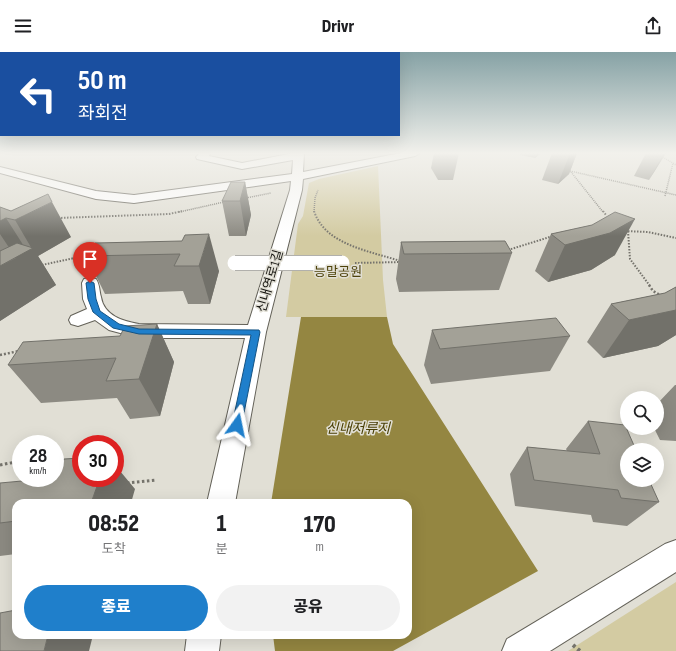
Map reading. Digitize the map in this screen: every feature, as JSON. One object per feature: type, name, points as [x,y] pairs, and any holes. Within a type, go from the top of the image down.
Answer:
[{"type":"street","points":[[42,181],[96,195],[134,199],[272,181]]},
{"type":"street","name":"신내역로1길","points":[[222,499],[256,332],[296,190],[297,181]]},
{"type":"street","points":[[235,263],[342,263]]},
{"type":"street","points":[[90,283],[92,299],[97,312],[116,326],[139,332],[256,332]]},
{"type":"street","points":[[78,320],[97,312]]},
{"type":"street","points":[[519,651],[570,631],[676,555]]},
{"type":"street","points":[[202,651],[204,639]]},
{"type":"path","points":[[578,181],[606,215]]},
{"type":"path","points":[[609,181],[676,194]]},
{"type":"path","points":[[665,196],[669,181]]},
{"type":"path","points":[[318,190],[315,198],[314,212],[323,226],[338,240],[402,262]]},
{"type":"path","points":[[240,199],[271,193]]},
{"type":"path","points":[[55,218],[169,214],[224,202]]},
{"type":"path","points":[[620,231],[648,232],[676,238]]},
{"type":"path","points":[[628,231],[630,259],[653,291],[664,298]]},
{"type":"path","points":[[504,251],[560,235]]},
{"type":"path","points":[[40,265],[79,257],[94,258]]},
{"type":"path","points":[[342,263],[409,262]]},
{"type":"path","points":[[0,355],[24,349]]},
{"type":"path","points":[[0,465],[12,462]]},
{"type":"path","points":[[126,483],[156,480]]},
{"type":"path","points":[[570,631],[580,651]]},
{"type":"green space","name":"능말공원","points":[[314,181],[379,181],[383,280],[387,317],[286,317],[298,224],[303,216],[309,183]]},
{"type":"green space","points":[[676,582],[676,651],[568,651]]},
{"type":"water","name":"신내저류지","points":[[301,317],[387,317],[393,344],[538,571],[393,651],[275,651],[274,639],[412,639],[412,499],[272,499]]},
{"type":"building","points":[[231,182],[245,182],[240,201],[222,201]]},
{"type":"building","points":[[48,194],[52,202],[15,220],[6,218],[0,221],[0,207],[11,211]]},
{"type":"building","points":[[615,212],[635,219],[610,233],[565,245],[551,234],[592,225]]},
{"type":"building","points":[[209,234],[199,266],[174,266],[180,254],[86,256],[95,243],[182,241],[185,235]]},
{"type":"building","points":[[505,241],[512,253],[404,254],[401,242]]},
{"type":"building","points":[[17,243],[33,248],[0,266],[0,251]]},
{"type":"building","points":[[676,287],[676,310],[629,320],[611,304],[665,293]]},
{"type":"building","points":[[556,318],[570,336],[440,349],[432,330]]},
{"type":"building","points":[[157,324],[139,379],[106,381],[116,358],[8,365],[23,342],[120,336],[125,326]]},
{"type":"building","points":[[588,421],[620,424],[620,435],[629,435],[633,443],[620,443],[620,487],[652,487],[659,502],[621,498],[618,490],[534,480],[527,447],[600,454]]},
{"type":"building","points":[[64,459],[72,459],[72,487],[97,487],[92,499],[12,499],[12,522],[0,523],[0,483],[12,482],[12,487],[64,487]]},
{"type":"building","points":[[12,611],[12,639],[47,639],[44,651],[0,651],[0,613]]},
{"type":"route","points":[[90,283],[92,299],[97,312],[116,326],[139,332],[256,332],[237,425]]}]
